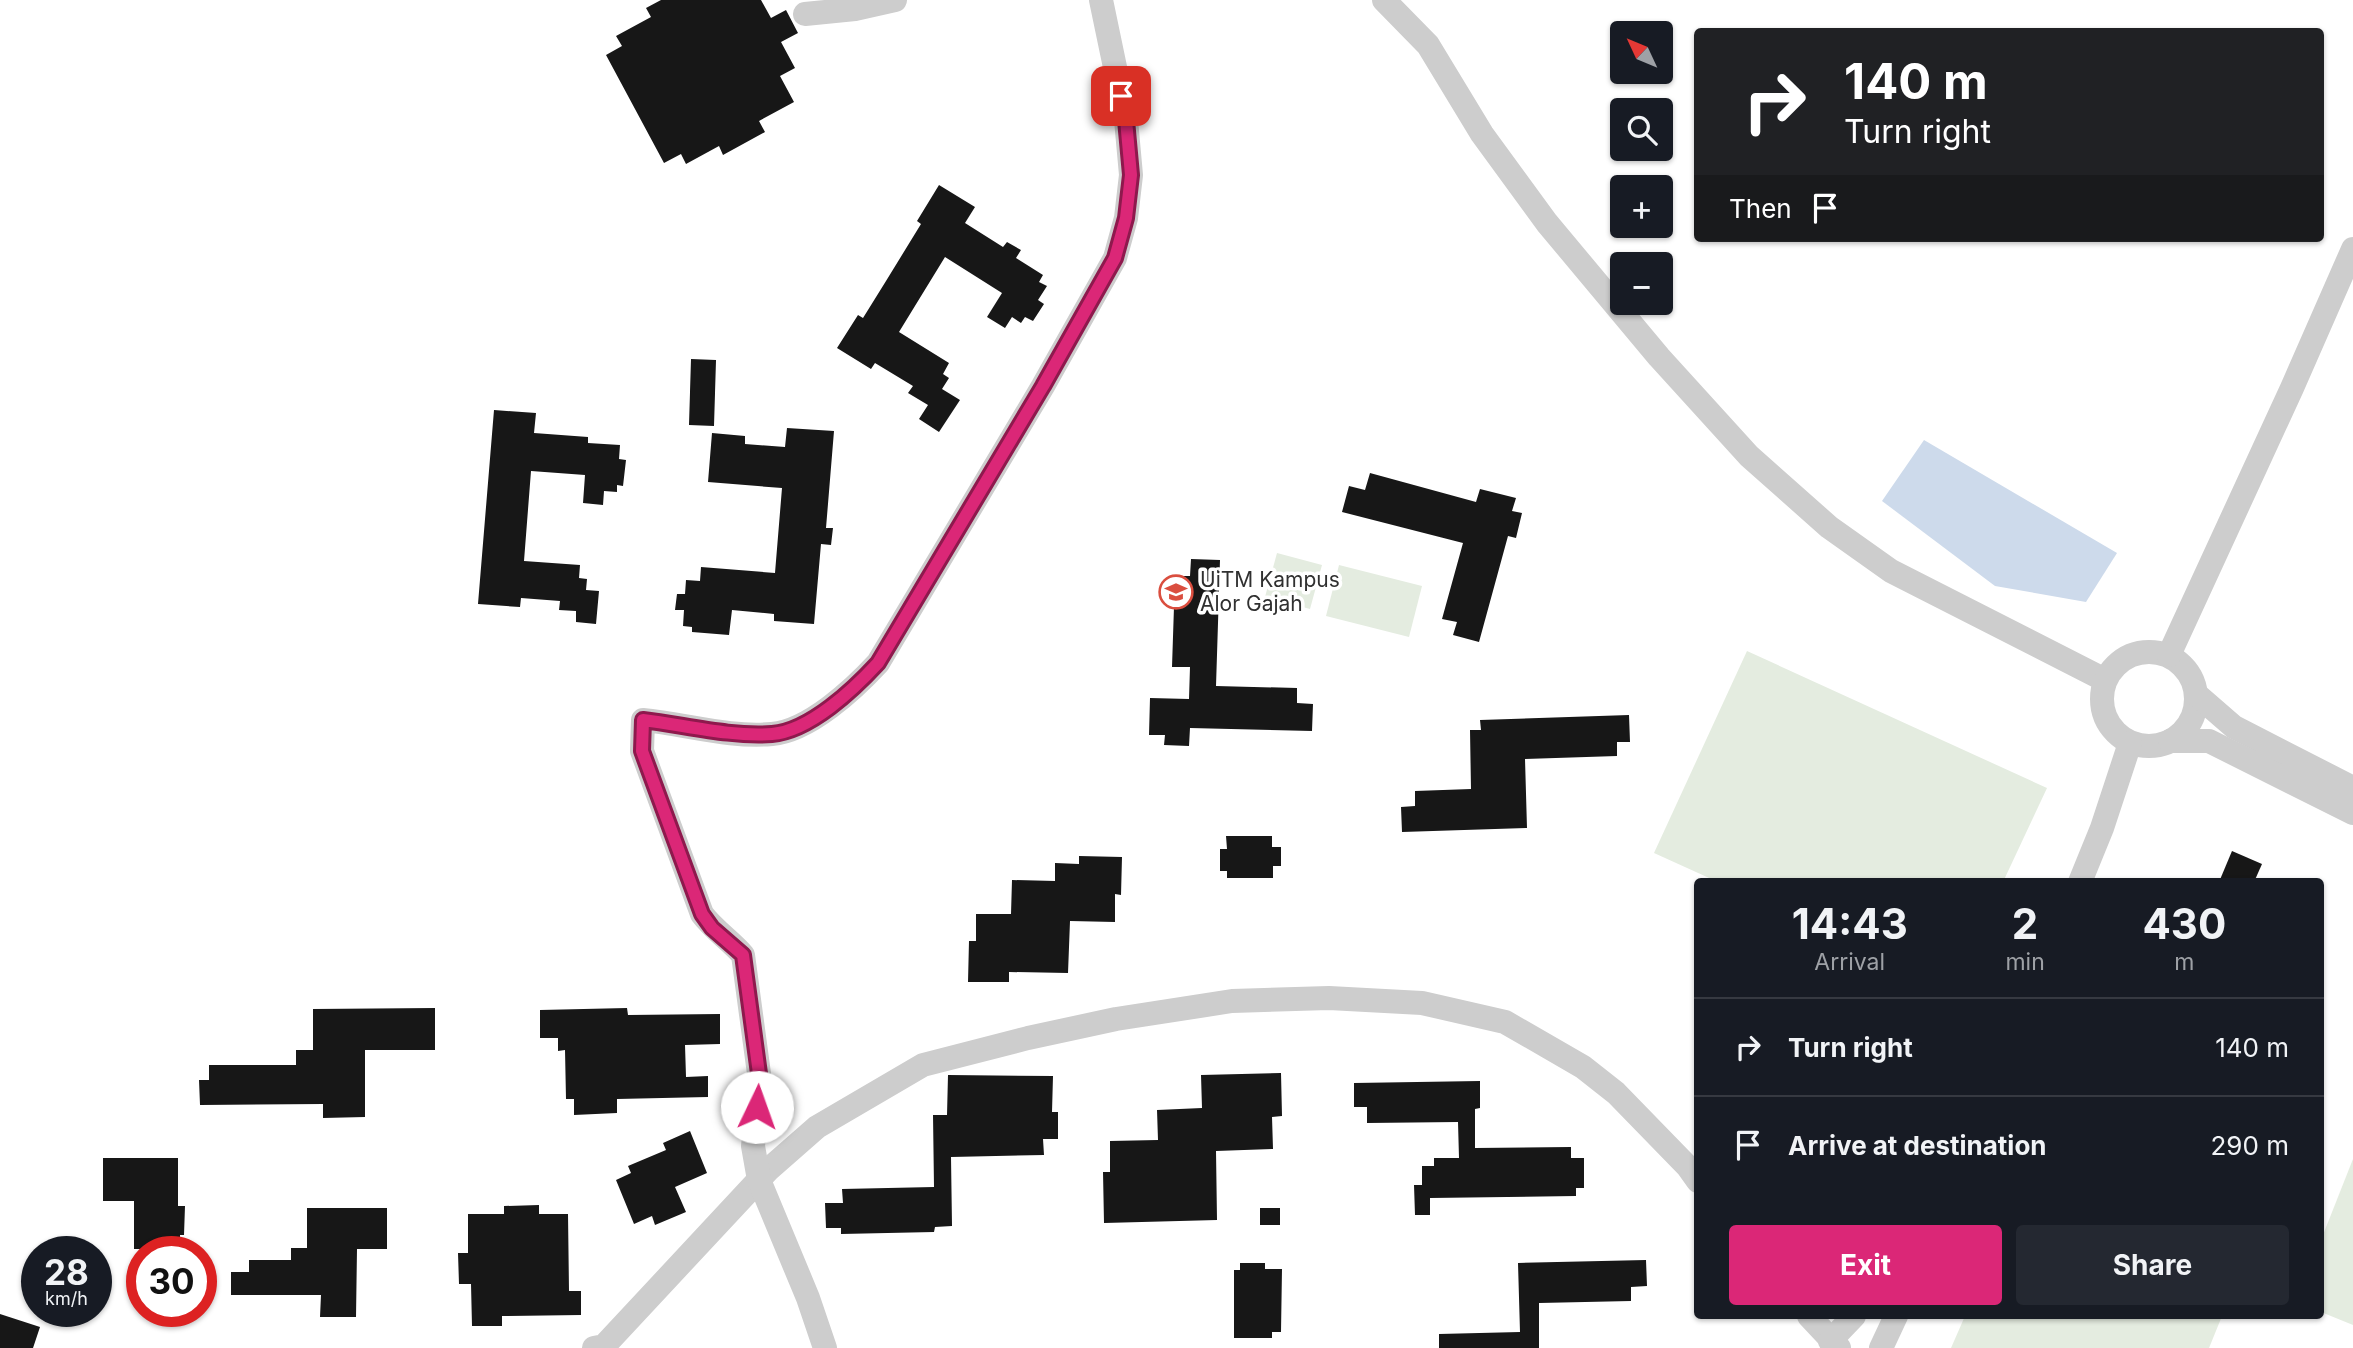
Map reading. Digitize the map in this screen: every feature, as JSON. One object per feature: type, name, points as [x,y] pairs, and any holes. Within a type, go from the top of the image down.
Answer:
[{"type":"street","points":[[805,14],[855,9],[895,0]]},
{"type":"street","points":[[825,1348],[808,1298],[759,1180],[753,1146],[760,1081],[743,955],[712,928],[702,914],[642,751],[643,720],[679,726],[775,734],[825,712],[878,663],[1036,398],[1115,258],[1126,218],[1131,175],[1126,120],[1101,0]]},
{"type":"street","points":[[1384,0],[1428,45],[1482,134],[1547,223],[1659,357],[1749,456],[1829,527],[1891,571],[2105,680]]},
{"type":"street","points":[[2169,655],[2353,249]]},
{"type":"street","points":[[2154,651],[2169,655],[2182,664],[2192,678],[2196,694],[2193,716],[2188,726],[2170,741],[2157,746],[2130,743],[2117,735],[2107,723],[2101,702],[2105,680],[2113,667],[2125,657],[2154,651]]},
{"type":"street","points":[[2196,694],[2234,727],[2353,788]]},
{"type":"street","points":[[2170,741],[2208,741],[2353,813]]},
{"type":"street","points":[[2082,878],[2102,828],[2130,743]]},
{"type":"street","points":[[594,1348],[604,1346],[759,1180],[817,1127],[923,1065],[1027,1038],[1116,1019],[1232,1001],[1329,999],[1422,1003],[1505,1022],[1583,1067],[1616,1093],[1694,1175]]},
{"type":"street","points":[[1812,1319],[1835,1345],[1852,1319]]},
{"type":"street","points":[[1881,1348],[1895,1319]]},
{"type":"shaded area","points":[[1277,553],[1322,565],[1310,609],[1265,597]]},
{"type":"shaded area","points":[[1339,565],[1422,586],[1409,637],[1326,616]]},
{"type":"shaded area","points":[[1747,651],[2047,788],[2005,878],[1709,878],[1654,853]]},
{"type":"shaded area","points":[[2353,1159],[2353,1325],[2324,1313],[2324,1232]]},
{"type":"shaded area","points":[[1964,1319],[2221,1319],[2209,1348],[1951,1348]]},
{"type":"water","points":[[1924,440],[2117,553],[2086,602],[1995,586],[1882,501]]},
{"type":"building","points":[[661,0],[761,0],[771,18],[786,10],[798,33],[781,42],[795,68],[780,76],[794,102],[759,121],[765,132],[723,155],[719,146],[686,164],[681,154],[664,163],[606,55],[622,46],[616,36],[651,17],[646,8]]},
{"type":"building","points":[[939,185],[975,207],[965,223],[1003,247],[1007,242],[1021,250],[1016,258],[1043,275],[1039,282],[1047,286],[1038,300],[1044,304],[1033,321],[1025,317],[1021,323],[1012,317],[1005,328],[987,317],[1002,293],[945,257],[899,332],[949,363],[943,374],[949,378],[942,389],[960,400],[939,432],[919,419],[928,405],[908,393],[913,386],[875,363],[871,369],[837,348],[858,315],[863,318],[921,224],[917,221]]},
{"type":"building","points":[[691,359],[716,360],[714,426],[689,425]]},
{"type":"building","points":[[494,410],[536,413],[534,433],[588,437],[588,443],[620,445],[619,459],[626,460],[623,486],[617,485],[617,492],[604,491],[603,505],[583,503],[585,475],[531,471],[524,561],[580,565],[579,578],[587,579],[586,590],[599,591],[596,624],[576,622],[576,611],[559,610],[560,601],[521,598],[520,607],[478,604]]},
{"type":"building","points":[[787,428],[834,431],[826,528],[833,528],[831,545],[821,544],[814,624],[774,621],[774,614],[732,610],[729,635],[692,632],[692,627],[683,626],[684,610],[675,610],[677,594],[685,594],[686,580],[700,581],[701,567],[775,573],[782,488],[708,482],[712,433],[745,436],[745,444],[785,447]]},
{"type":"building","points":[[1370,473],[1476,502],[1480,489],[1516,498],[1512,511],[1522,513],[1516,538],[1508,536],[1479,642],[1453,635],[1457,622],[1442,619],[1463,543],[1342,512],[1349,486],[1365,490]]},
{"type":"building","points":[[1191,559],[1220,560],[1216,686],[1297,688],[1297,703],[1313,704],[1312,731],[1190,728],[1189,746],[1164,745],[1165,735],[1149,735],[1150,698],[1189,699],[1190,667],[1172,667],[1175,576],[1190,576]]},
{"type":"building","points":[[1629,715],[1630,742],[1617,742],[1617,756],[1525,759],[1527,828],[1402,832],[1401,807],[1415,806],[1415,791],[1471,789],[1470,730],[1481,730],[1480,720]]},
{"type":"building","points":[[1226,836],[1272,836],[1272,847],[1281,847],[1281,866],[1273,866],[1273,878],[1227,878],[1227,871],[1220,871],[1220,849],[1227,849]]},
{"type":"building","points":[[2232,851],[2262,864],[2256,878],[2221,878]]},
{"type":"building","points":[[1079,856],[1122,857],[1121,895],[1115,894],[1115,922],[1070,921],[1068,973],[1009,972],[1009,982],[968,982],[969,941],[976,941],[976,914],[1011,914],[1012,880],[1055,881],[1055,863],[1079,864]]},
{"type":"building","points":[[435,1008],[435,1050],[365,1050],[365,1117],[323,1118],[323,1104],[200,1105],[199,1080],[209,1080],[209,1065],[296,1065],[296,1050],[313,1050],[313,1009]]},
{"type":"building","points":[[627,1008],[628,1015],[720,1014],[720,1044],[685,1045],[686,1077],[708,1076],[708,1097],[617,1099],[617,1113],[574,1115],[574,1099],[566,1099],[565,1050],[558,1051],[558,1038],[540,1038],[540,1010]]},
{"type":"building","points":[[1281,1073],[1282,1116],[1272,1117],[1273,1149],[1216,1151],[1217,1220],[1104,1223],[1103,1172],[1110,1172],[1110,1141],[1158,1140],[1157,1110],[1202,1108],[1201,1075]]},
{"type":"building","points":[[948,1075],[1053,1076],[1052,1112],[1058,1112],[1058,1139],[1043,1139],[1044,1155],[951,1157],[952,1226],[935,1227],[934,1232],[841,1234],[841,1228],[826,1228],[825,1203],[843,1203],[842,1189],[934,1187],[933,1115],[947,1115]]},
{"type":"building","points":[[1480,1081],[1480,1108],[1475,1109],[1475,1148],[1571,1147],[1571,1158],[1584,1158],[1584,1188],[1576,1188],[1576,1196],[1430,1198],[1430,1215],[1415,1215],[1414,1185],[1422,1185],[1422,1166],[1434,1166],[1434,1158],[1459,1158],[1458,1122],[1367,1123],[1367,1107],[1354,1107],[1354,1083]]},
{"type":"building","points":[[690,1131],[707,1173],[675,1187],[686,1212],[655,1225],[652,1216],[634,1224],[616,1180],[631,1173],[628,1166],[666,1150],[663,1143]]},
{"type":"building","points":[[103,1158],[178,1158],[178,1206],[185,1206],[184,1235],[134,1236],[134,1201],[103,1201]]},
{"type":"building","points":[[539,1205],[539,1214],[568,1214],[569,1291],[581,1291],[581,1315],[502,1316],[502,1326],[472,1326],[471,1284],[459,1284],[458,1253],[468,1253],[468,1214],[504,1214],[504,1206]]},
{"type":"building","points":[[307,1208],[387,1208],[387,1249],[357,1249],[356,1317],[320,1317],[321,1295],[231,1295],[231,1272],[249,1272],[249,1260],[291,1260],[291,1248],[307,1248]]},
{"type":"building","points":[[1260,1208],[1280,1208],[1280,1225],[1260,1225]]},
{"type":"building","points":[[1646,1260],[1647,1286],[1631,1287],[1631,1301],[1539,1303],[1539,1348],[1439,1348],[1439,1334],[1520,1332],[1518,1263]]},
{"type":"building","points":[[1240,1263],[1265,1263],[1265,1269],[1282,1269],[1281,1332],[1272,1332],[1272,1338],[1234,1338],[1234,1270],[1240,1270]]},
{"type":"building","points":[[0,1314],[21,1321],[21,1327],[40,1327],[33,1348],[0,1348]]},
{"type":"place","name":"UiTM Kampus Alor Gajah","points":[[1176,592]]},
{"type":"route","points":[[757,1107],[760,1081],[743,955],[712,928],[702,914],[642,751],[643,720],[752,734],[775,734],[825,712],[878,663],[1043,386],[1115,258],[1126,218],[1131,175],[1121,96]]}]
